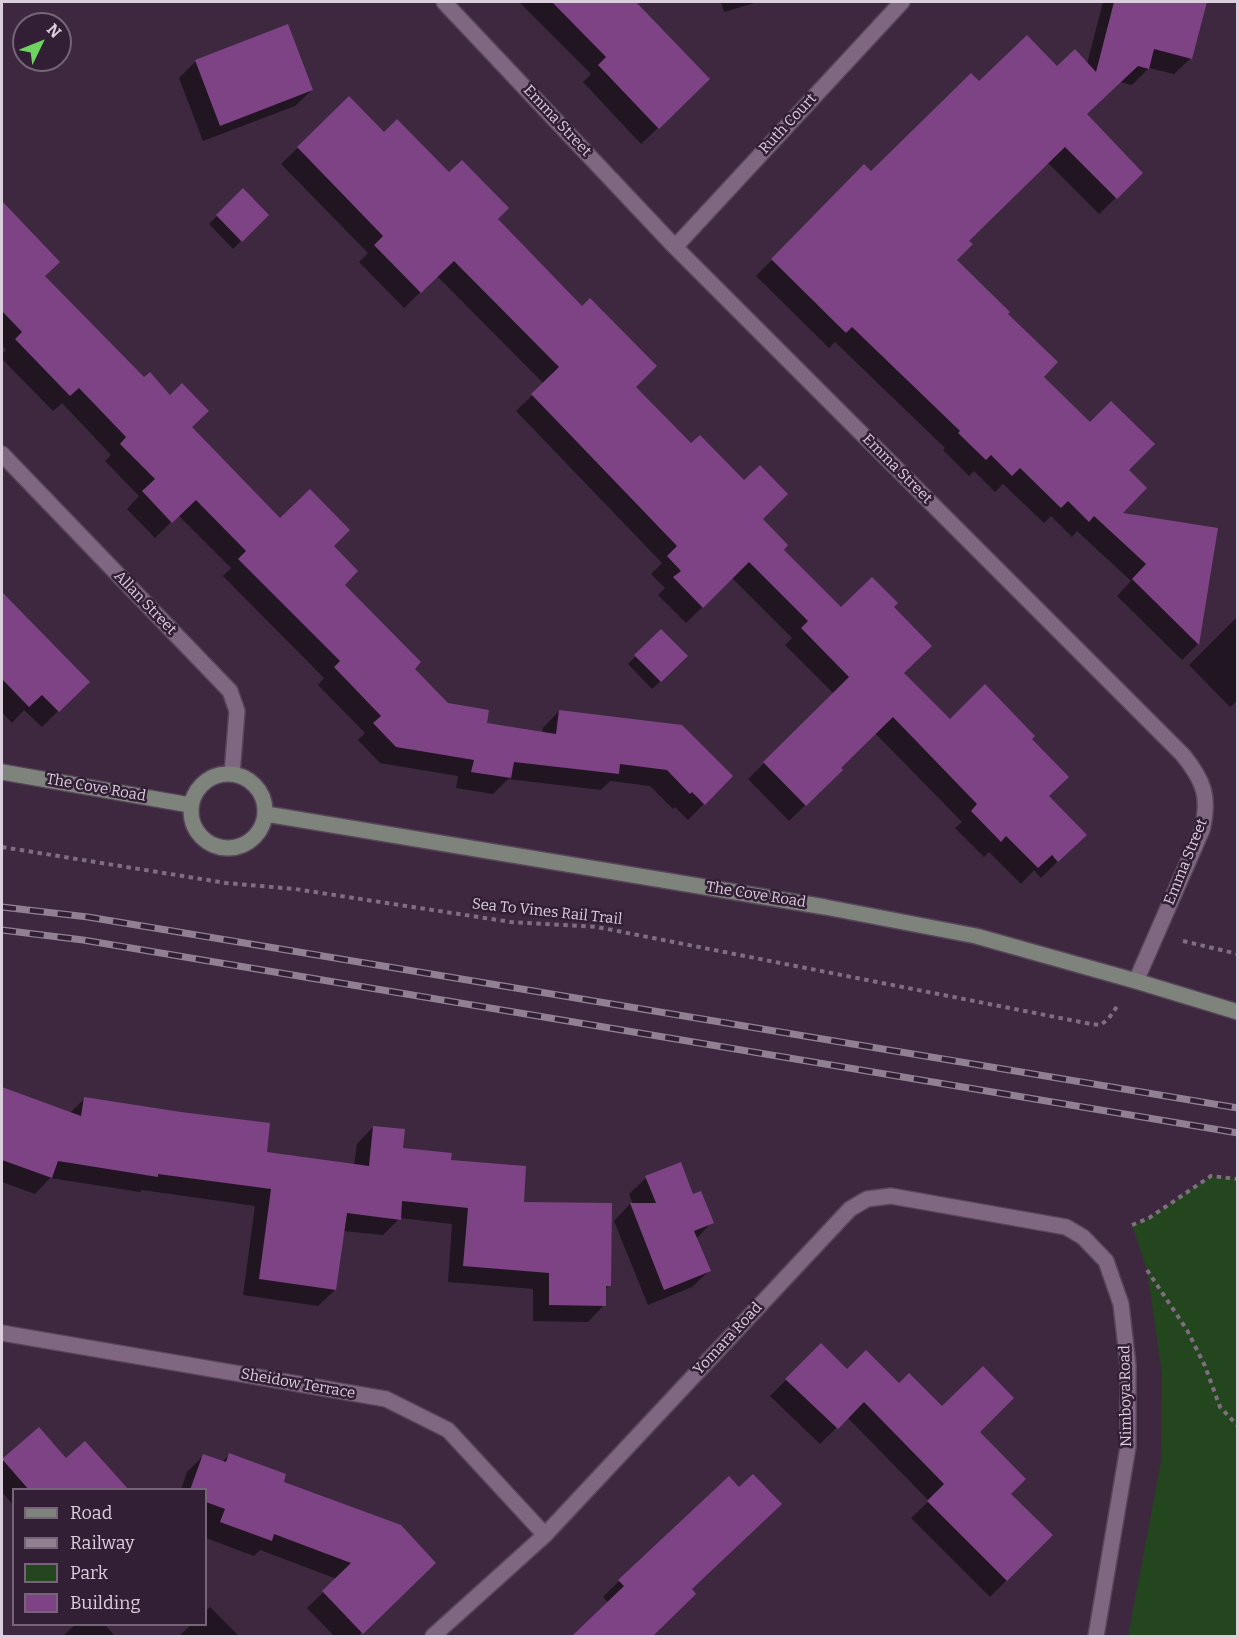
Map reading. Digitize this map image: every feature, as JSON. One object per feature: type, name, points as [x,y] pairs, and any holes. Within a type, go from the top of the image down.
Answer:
[{"type":"street","name":"Emma Street","points":[[444,2],[675,247],[1183,755],[1199,775],[1206,815],[1202,830],[1136,981]]},
{"type":"street","name":"Ruth Court","points":[[675,247],[902,2]]},
{"type":"street","name":"Allan Street","points":[[2,454],[230,691],[237,711],[232,774]]},
{"type":"street","name":"The Cove Road","points":[[2,772],[190,805]]},
{"type":"street","points":[[220,774],[232,774],[244,777],[255,785],[262,795],[266,814],[255,837],[244,844],[224,848],[211,844],[201,836],[194,826],[190,805],[199,788],[208,780],[220,774]]},
{"type":"street","name":"The Cove Road","points":[[266,814],[825,907],[976,936],[1238,1012]]},
{"type":"street","name":"Yomara Road","points":[[433,1636],[545,1535],[850,1209],[867,1199],[891,1196],[1066,1227],[1083,1237]]},
{"type":"street","name":"Nimboya Road","points":[[1083,1237],[1106,1261],[1121,1304],[1128,1365],[1128,1447],[1096,1636]]},
{"type":"street","name":"Sheidow Terrace","points":[[2,1333],[386,1399],[448,1430],[545,1535]]},
{"type":"path","name":"Sea To Vines Rail Trail","points":[[2,847],[226,883],[295,889],[511,922],[597,927],[1091,1024],[1101,1025],[1109,1018],[1136,981]]},
{"type":"path","points":[[1156,934],[1238,954]]},
{"type":"path","points":[[1132,1225],[1149,1218],[1211,1176],[1238,1179]]},
{"type":"path","points":[[1147,1270],[1191,1338],[1205,1366],[1220,1407],[1238,1426]]},
{"type":"green space","points":[[1211,1176],[1237,1179],[1237,1636],[1128,1636],[1161,1461],[1162,1374],[1147,1270],[1132,1225],[1149,1218]]},
{"type":"building","points":[[552,2],[636,2],[710,79],[659,129],[598,65],[606,57]]},
{"type":"building","points":[[1114,2],[1207,2],[1192,59],[1154,49],[1149,69],[1138,66],[1087,114],[1143,173],[1117,199],[1065,147],[969,241],[973,244],[957,260],[1058,362],[1044,377],[1090,422],[1111,401],[1155,444],[1129,470],[1147,488],[1123,513],[1218,528],[1199,645],[1132,579],[1146,564],[1094,516],[1089,522],[1068,501],[1061,508],[1020,468],[1012,476],[991,455],[986,460],[958,433],[960,431],[852,327],[846,333],[771,259],[864,164],[871,171],[971,73],[979,81],[1027,35],[1057,66],[1075,49],[1096,72]]},
{"type":"building","points":[[288,24],[313,90],[220,126],[195,60]]},
{"type":"building","points":[[349,96],[384,132],[397,119],[449,172],[462,160],[509,208],[498,219],[582,306],[590,298],[657,366],[636,387],[691,443],[700,435],[744,480],[760,465],[788,494],[763,519],[788,545],[784,550],[841,607],[872,577],[898,603],[894,607],[932,646],[904,673],[950,719],[985,684],[1035,736],[1032,739],[1069,777],[1049,796],[1087,835],[1058,862],[1052,855],[1038,868],[1006,836],[1001,842],[971,811],[977,804],[893,717],[806,806],[763,762],[849,677],[801,628],[808,621],[749,562],[703,608],[673,577],[681,571],[667,556],[677,546],[531,394],[559,367],[454,261],[421,293],[374,245],[383,236],[297,147]]},
{"type":"building","points":[[243,188],[269,215],[242,242],[216,215]]},
{"type":"building","points":[[2,201],[60,262],[45,276],[144,377],[150,372],[170,395],[182,383],[209,411],[192,427],[280,518],[310,489],[350,530],[334,546],[358,571],[345,585],[421,662],[415,669],[448,703],[489,710],[487,723],[556,734],[559,710],[682,725],[733,776],[705,805],[692,792],[690,794],[667,770],[620,764],[619,774],[514,762],[511,778],[471,772],[474,760],[396,747],[373,723],[381,716],[334,667],[340,661],[238,559],[246,551],[196,500],[172,523],[142,491],[155,479],[120,444],[126,437],[79,388],[70,396],[15,339],[22,332],[2,311]]},
{"type":"building","points":[[2,592],[90,682],[59,712],[42,695],[29,707],[2,679]]},
{"type":"building","points":[[661,629],[688,656],[661,682],[634,655]]},
{"type":"building","points":[[2,1087],[81,1116],[84,1097],[270,1123],[267,1152],[369,1166],[373,1126],[405,1129],[403,1148],[452,1153],[451,1160],[526,1166],[524,1202],[612,1203],[611,1286],[606,1286],[606,1306],[549,1305],[549,1273],[463,1266],[468,1208],[402,1201],[401,1220],[347,1213],[336,1290],[259,1279],[271,1189],[158,1174],[158,1177],[58,1161],[52,1178],[2,1160]]},
{"type":"building","points":[[681,1162],[693,1194],[701,1191],[714,1223],[694,1231],[711,1271],[664,1290],[630,1203],[656,1203],[645,1176]]},
{"type":"building","points":[[821,1343],[847,1369],[866,1350],[899,1383],[909,1373],[942,1406],[983,1366],[1014,1398],[980,1432],[1026,1479],[1011,1494],[1053,1535],[1007,1581],[927,1501],[944,1484],[864,1402],[838,1429],[785,1379]]},
{"type":"building","points":[[39,1427],[66,1458],[85,1441],[127,1488],[27,1488],[2,1459]]},
{"type":"building","points":[[229,1453],[286,1474],[284,1482],[401,1525],[436,1563],[363,1634],[322,1591],[351,1563],[274,1534],[272,1541],[220,1522],[225,1509],[207,1502],[207,1488],[191,1488],[203,1454],[226,1462]]},
{"type":"building","points":[[753,1474],[782,1504],[692,1589],[696,1594],[653,1636],[572,1636],[624,1586],[618,1580],[729,1476],[739,1487]]},
{"type":"railway","points":[[2,907],[88,917],[1238,1108]]},
{"type":"railway","points":[[2,930],[83,940],[1238,1133]]}]
